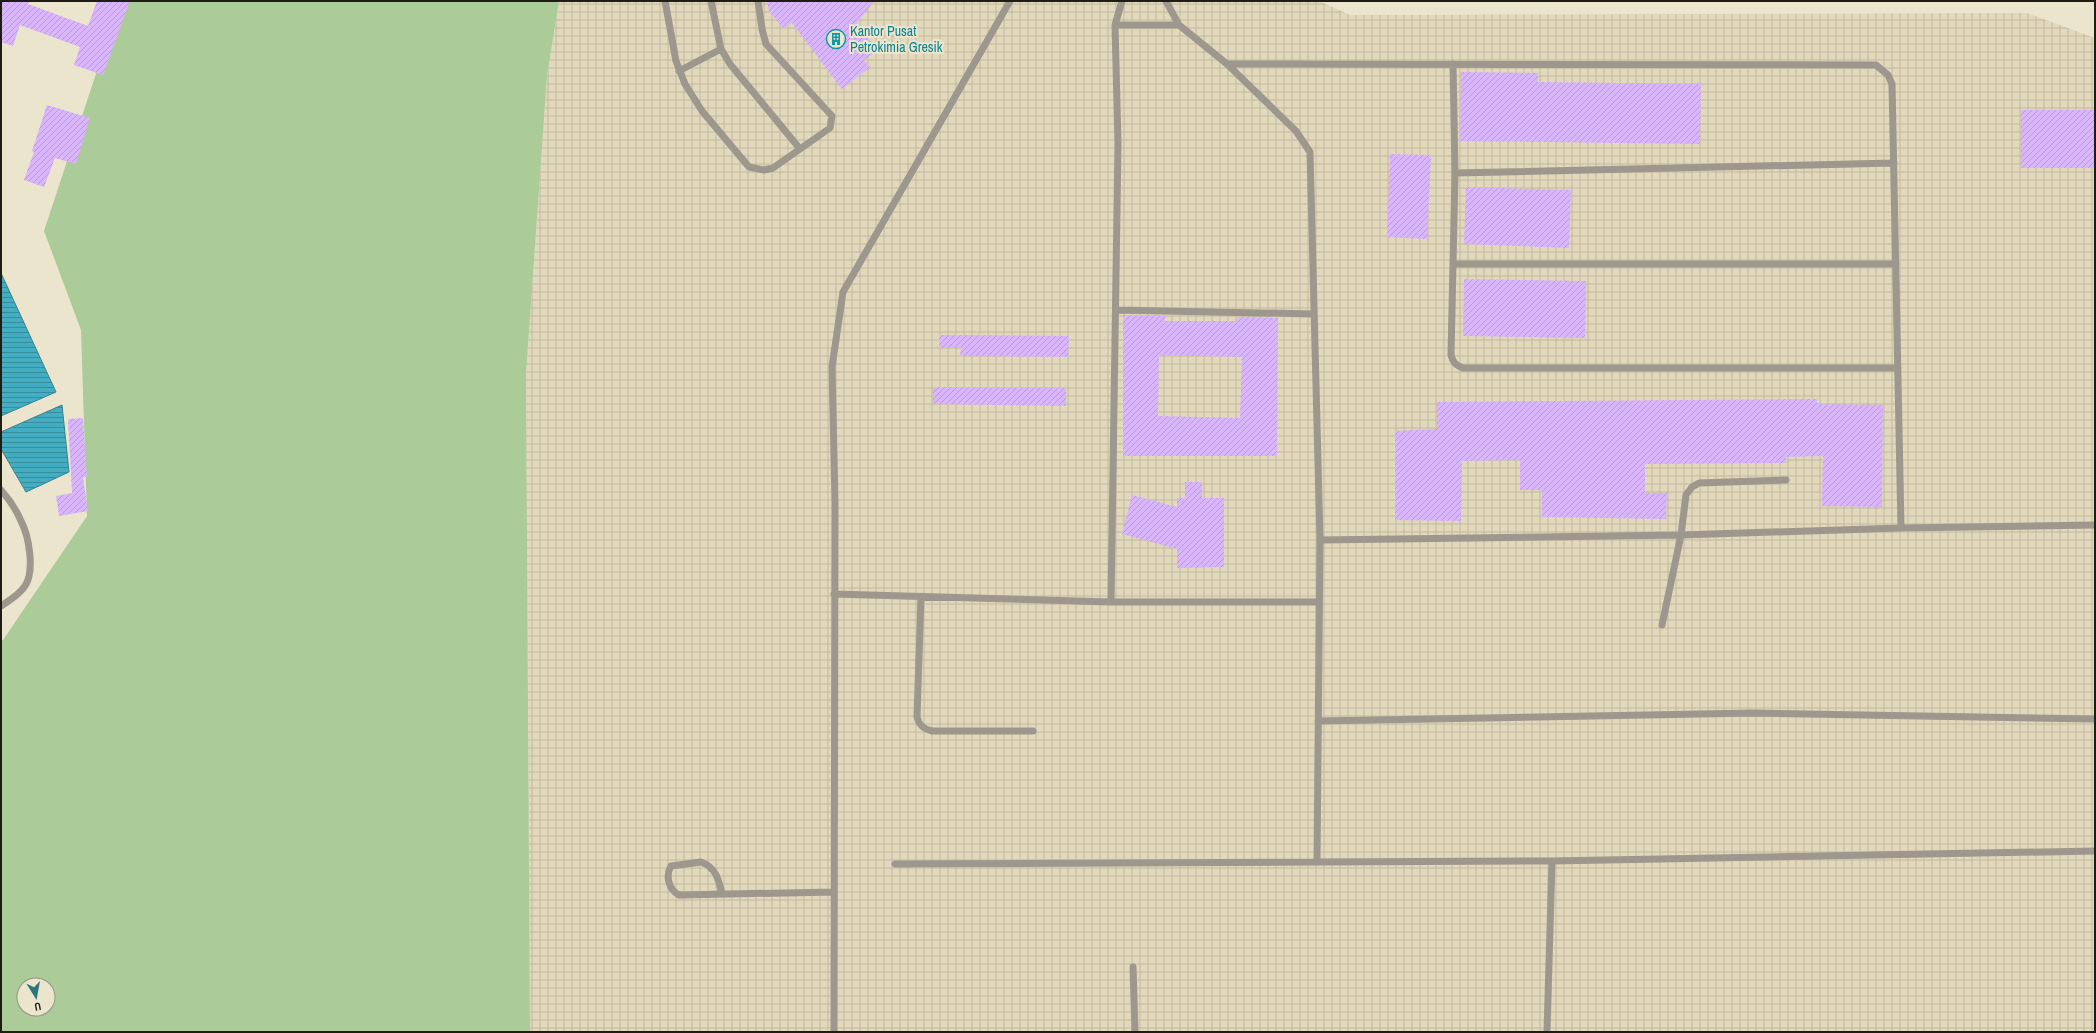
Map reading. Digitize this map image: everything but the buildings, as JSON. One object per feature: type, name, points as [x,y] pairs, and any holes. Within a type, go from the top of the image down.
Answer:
[{"type":"lane","points":[[666,1],[679,71],[685,84],[702,110],[749,167],[764,170],[773,168],[830,128],[832,116],[766,44],[758,1]]},
{"type":"lane","points":[[711,1],[721,49],[735,70],[800,149]]},
{"type":"lane","points":[[834,1032],[835,503],[832,366],[843,292],[1010,1]]},
{"type":"lane","points":[[1111,602],[1118,144],[1116,25],[1122,1]]},
{"type":"lane","points":[[1166,1],[1179,25],[1227,64],[1296,131],[1310,152],[1320,540],[1318,602],[1317,862]]},
{"type":"lane","points":[[1116,25],[1179,25]]},
{"type":"lane","points":[[679,71],[721,49]]},
{"type":"lane","points":[[1227,64],[1876,65],[1888,75],[1892,84],[1901,528]]},
{"type":"lane","points":[[1453,64],[1455,173],[1451,355],[1453,362],[1463,368],[1898,368]]},
{"type":"lane","points":[[1455,173],[1894,163]]},
{"type":"lane","points":[[1453,264],[1896,264]]},
{"type":"lane","points":[[1116,310],[1313,314]]},
{"type":"lane","points":[[1662,625],[1681,535],[1686,495],[1692,487],[1699,483],[1786,480]]},
{"type":"lane","points":[[1,490],[10,501],[22,522],[28,546],[31,571],[25,585],[16,597],[1,606]]},
{"type":"lane","points":[[1320,540],[1681,535],[1901,528],[2095,525]]},
{"type":"lane","points":[[834,594],[1111,602],[1318,602]]},
{"type":"lane","points":[[921,597],[917,716],[922,728],[932,731],[1033,731]]},
{"type":"lane","points":[[1318,721],[1754,713],[2095,720]]},
{"type":"lane","points":[[895,864],[1552,861],[2095,851]]},
{"type":"lane","points":[[1547,1032],[1552,861]]},
{"type":"lane","points":[[722,894],[714,871],[701,862],[671,866],[668,870],[668,881],[677,894],[753,895],[834,892]]},
{"type":"lane","points":[[1133,967],[1135,1032]]},
{"type":"shaded area","points":[[559,1],[1319,1],[1350,15],[2027,13],[2095,38],[2095,1032],[530,1032],[526,374],[547,76]]},
{"type":"green space","points":[[120,1],[559,1],[547,76],[526,374],[530,1032],[1,1032],[1,640],[3,640],[87,516],[81,330],[44,231]]},
{"type":"water","points":[[1,273],[56,392],[1,416]]},
{"type":"water","points":[[62,405],[69,472],[26,492],[1,449],[1,432]]},
{"type":"place","name":"Kantor Pusat Petrokimia Gresik","points":[[836,39]]}]
